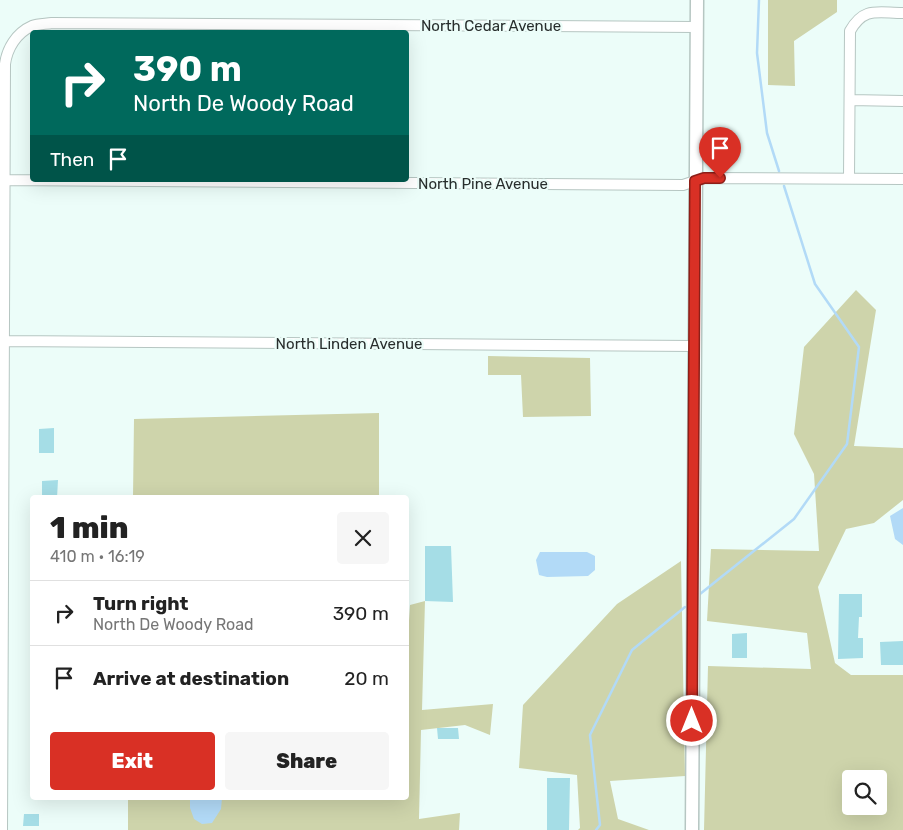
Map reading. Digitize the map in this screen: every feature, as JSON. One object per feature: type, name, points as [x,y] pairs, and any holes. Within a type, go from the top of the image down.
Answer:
[{"type":"street","points":[[692,830],[697,0]]},
{"type":"street","points":[[849,178],[850,31],[857,19],[866,13],[903,12]]},
{"type":"street","name":"North Cedar Avenue","points":[[2,180],[6,54],[19,36],[33,26],[52,24],[696,26]]},
{"type":"street","points":[[850,100],[903,101]]},
{"type":"street","name":"North Pine Avenue","points":[[274,182],[683,185],[704,178],[903,179]]},
{"type":"street","points":[[2,180],[4,341],[2,830]]},
{"type":"street","name":"North Pine Avenue","points":[[2,180],[30,180]]},
{"type":"street","name":"North Linden Avenue","points":[[4,341],[694,346]]},
{"type":"green space","points":[[768,0],[837,0],[837,12],[794,41],[795,86],[768,85]]},
{"type":"green space","points":[[856,290],[876,310],[854,446],[903,448],[903,500],[874,523],[846,529],[818,587],[835,663],[851,675],[903,675],[903,830],[704,830],[708,666],[811,669],[807,633],[707,621],[711,549],[819,551],[814,474],[794,434],[804,347]]},
{"type":"green space","points":[[488,356],[590,358],[591,416],[523,417],[521,375],[488,375]]},
{"type":"green space","points":[[379,413],[379,495],[133,495],[134,419]]},
{"type":"green space","points":[[681,561],[685,776],[610,781],[618,819],[649,830],[578,830],[580,828],[577,775],[519,768],[523,705],[617,604]]},
{"type":"green space","points":[[425,601],[422,710],[493,704],[490,735],[465,725],[421,730],[419,819],[460,813],[459,830],[128,830],[128,800],[409,800],[410,605]]},
{"type":"water","points":[[903,508],[903,545],[895,539],[890,516]]},
{"type":"water","points":[[540,552],[587,552],[595,556],[595,570],[588,576],[547,577],[539,575],[536,560]]},
{"type":"water","points":[[190,800],[222,800],[221,809],[212,823],[202,824],[194,819],[190,808]]},
{"type":"building","points":[[54,428],[54,453],[39,453],[39,429]]},
{"type":"building","points":[[58,480],[57,495],[42,495],[42,481]]},
{"type":"building","points":[[425,546],[451,546],[453,602],[425,601]]},
{"type":"building","points":[[839,594],[862,594],[862,617],[859,617],[858,638],[863,638],[863,658],[838,659]]},
{"type":"building","points":[[747,633],[747,658],[732,658],[732,634]]},
{"type":"building","points":[[903,641],[903,665],[881,665],[880,642]]},
{"type":"building","points":[[437,728],[458,728],[459,739],[438,739]]},
{"type":"building","points":[[547,778],[570,778],[569,830],[547,830]]},
{"type":"building","points":[[24,814],[39,814],[39,826],[23,826]]},
{"type":"waterway","points":[[759,0],[757,53],[767,133],[779,171]]},
{"type":"waterway","points":[[700,594],[794,519],[847,444],[859,347],[815,284],[784,186]]},
{"type":"waterway","points":[[596,830],[600,825],[590,735],[632,650],[685,607]]},
{"type":"route","points":[[692,721],[695,181],[704,178],[720,178]]}]
